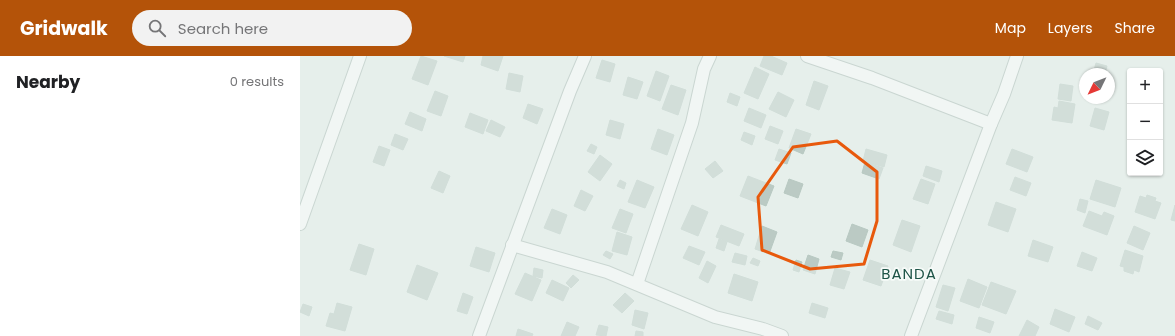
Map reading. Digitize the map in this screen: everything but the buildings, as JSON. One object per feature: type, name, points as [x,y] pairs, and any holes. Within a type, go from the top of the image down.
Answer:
[{"type":"street","points":[[300,224],[360,56]]},
{"type":"street","points":[[479,336],[570,91],[585,56]]},
{"type":"street","points":[[637,284],[692,123],[704,69],[710,56]]},
{"type":"street","points":[[807,56],[872,78],[991,124]]},
{"type":"street","points":[[911,336],[991,124],[1004,94],[1017,56]]},
{"type":"street","points":[[512,245],[607,272],[715,317],[762,332],[782,336]]},
{"type":"highlighted area","points":[[837,141],[877,172],[877,221],[864,264],[810,269],[762,250],[758,197],[793,147]]},
{"type":"district","name":"BANDA","points":[[909,274]]}]
